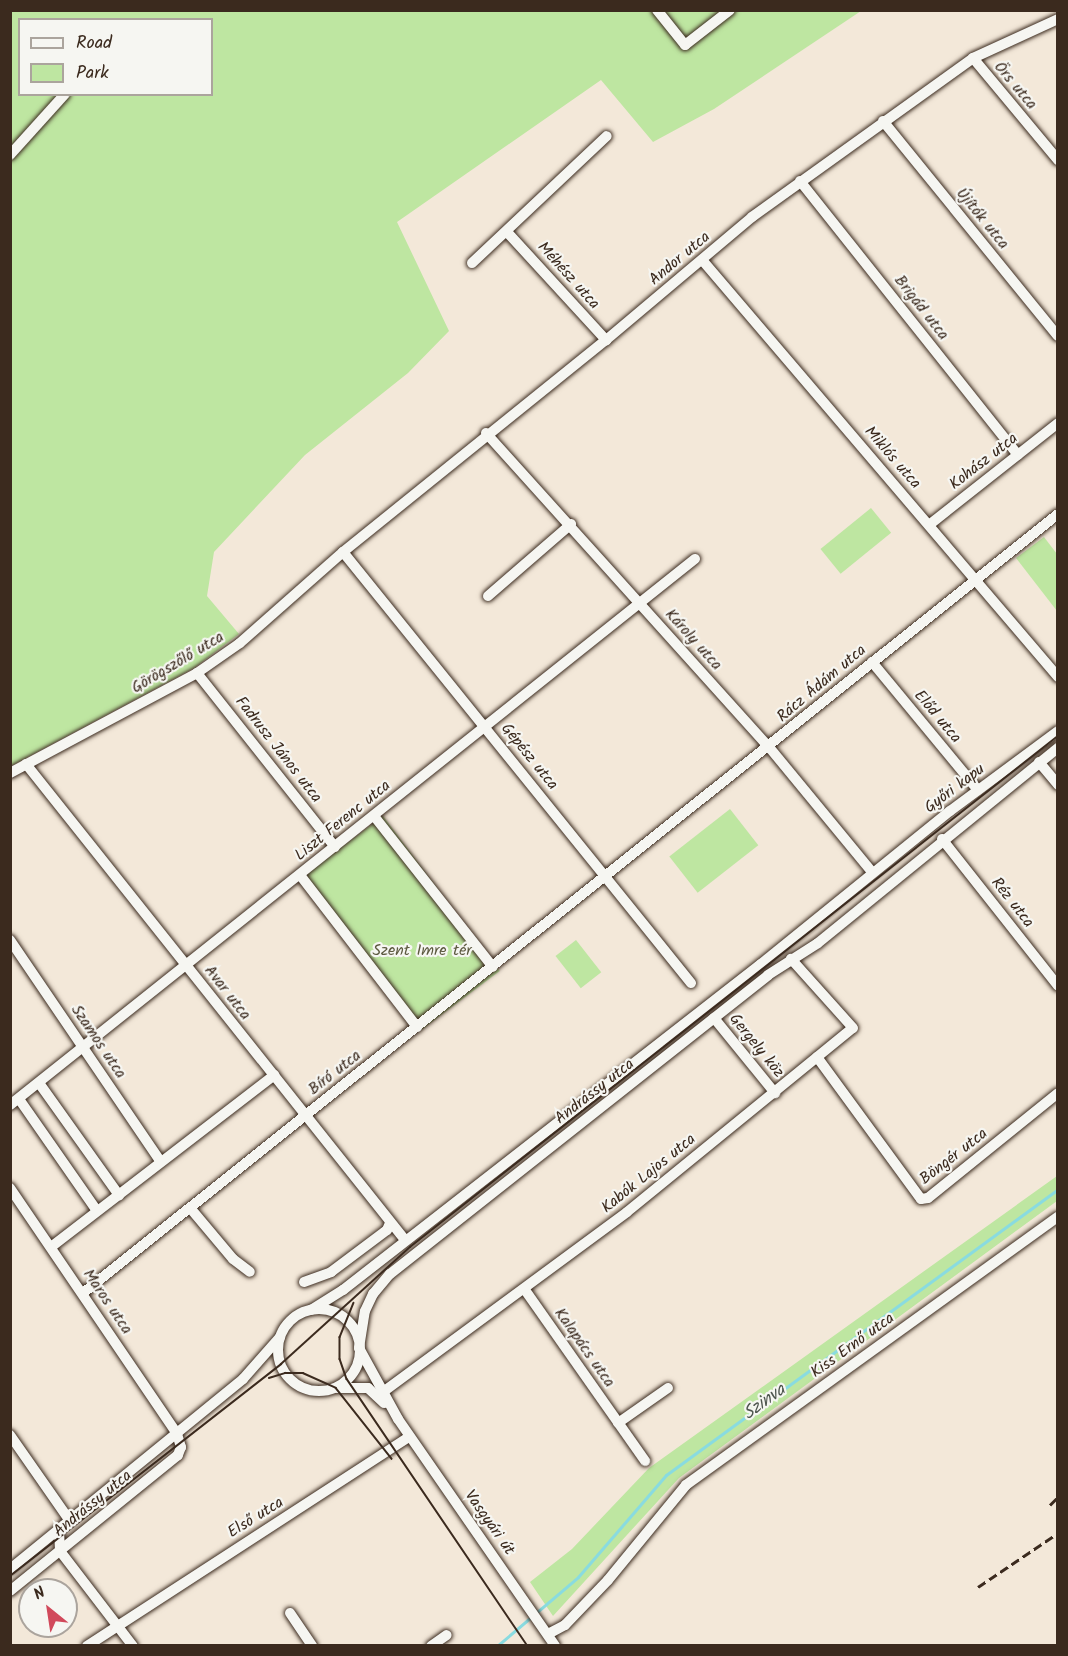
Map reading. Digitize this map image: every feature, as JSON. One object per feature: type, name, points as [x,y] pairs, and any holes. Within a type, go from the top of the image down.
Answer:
[{"type":"street","points":[[657,10],[685,45],[730,10]]},
{"type":"street","name":"Andor utca","points":[[342,552],[703,261],[752,217],[800,181],[973,58],[1058,19]]},
{"type":"street","name":"Örs utca","points":[[973,58],[1058,160]]},
{"type":"street","points":[[10,155],[63,96]]},
{"type":"street","name":"Újítók utca","points":[[883,121],[1058,336]]},
{"type":"street","points":[[472,263],[607,136]]},
{"type":"street","name":"Brigád utca","points":[[800,181],[1018,454]]},
{"type":"street","name":"Méhész utca","points":[[507,232],[606,340]]},
{"type":"street","name":"Miklós utca","points":[[703,261],[974,578],[1053,663],[1058,677]]},
{"type":"street","name":"Kohász utca","points":[[929,525],[1058,423]]},
{"type":"street","name":"Károly utca","points":[[486,434],[571,524],[770,747],[872,872]]},
{"type":"street","name":"Rácz Ádám utca","points":[[606,877],[770,747],[974,578],[1058,514]]},
{"type":"street","points":[[488,596],[571,524]]},
{"type":"street","name":"Görögszőlő utca","points":[[10,773],[197,673],[240,643],[342,552]]},
{"type":"street","name":"Gépész utca","points":[[342,552],[691,983]]},
{"type":"street","name":"Liszt Ferenc utca","points":[[15,1102],[695,560]]},
{"type":"street","name":"Előd utca","points":[[872,662],[978,790]]},
{"type":"street","name":"Fadrusz János utca","points":[[197,673],[335,846]]},
{"type":"street","name":"Győri kapu","points":[[872,872],[1058,731]]},
{"type":"street","name":"Győri kapu","points":[[888,887],[942,839],[1058,748]]},
{"type":"street","points":[[1040,762],[1058,785]]},
{"type":"street","name":"Avar utca","points":[[26,764],[402,1239]]},
{"type":"street","points":[[374,816],[493,967]]},
{"type":"street","name":"Réz utca","points":[[942,839],[1058,986]]},
{"type":"street","name":"Andrássy utca","points":[[311,1310],[343,1290],[402,1239],[761,964],[872,872]]},
{"type":"street","points":[[300,875],[417,1028]]},
{"type":"street","name":"Bíró utca","points":[[83,1293],[606,877]]},
{"type":"street","name":"Andrássy utca","points":[[359,1348],[365,1311],[373,1294],[390,1274],[714,1018],[791,959],[818,943],[888,887]]},
{"type":"street","name":"Szamos utca","points":[[10,940],[161,1162]]},
{"type":"street","name":"Kabók Lajos utca","points":[[383,1392],[525,1290],[775,1093],[853,1028],[791,959]]},
{"type":"street","name":"Gergely köz","points":[[714,1018],[775,1093]]},
{"type":"street","name":"Böngér utca","points":[[817,1057],[921,1199],[928,1198],[1058,1093]]},
{"type":"street","points":[[51,1247],[274,1076]]},
{"type":"street","points":[[39,1083],[118,1195]]},
{"type":"street","points":[[15,1102],[97,1211]]},
{"type":"street","name":"Maros utca","points":[[10,1188],[177,1434]]},
{"type":"street","points":[[191,1209],[232,1259],[250,1272]]},
{"type":"street","name":"Kiss Ernő utca","points":[[548,1634],[565,1625],[608,1580],[686,1485],[1058,1217]]},
{"type":"street","points":[[304,1282],[331,1272],[387,1230],[390,1223]]},
{"type":"street","name":"Kalapács utca","points":[[525,1290],[645,1461]]},
{"type":"street","points":[[323,1309],[345,1318],[355,1332],[359,1348],[352,1374],[328,1389],[305,1388],[289,1378],[281,1364],[280,1337],[291,1320],[311,1310],[323,1309]]},
{"type":"street","name":"Andrássy utca","points":[[10,1569],[256,1368],[280,1337]]},
{"type":"street","name":"Vasgyári út","points":[[359,1348],[398,1419],[555,1646]]},
{"type":"street","name":"Vasgyári út","points":[[328,1389],[368,1388],[398,1419]]},
{"type":"street","points":[[618,1423],[668,1388]]},
{"type":"street","name":"Andrássy utca","points":[[10,1591],[50,1559],[63,1555],[178,1455],[177,1434]]},
{"type":"street","points":[[10,1435],[70,1521]]},
{"type":"street","name":"Első utca","points":[[87,1646],[410,1437]]},
{"type":"street","points":[[59,1531],[63,1555],[133,1646]]},
{"type":"street","points":[[290,1613],[312,1646]]},
{"type":"street","points":[[431,1646],[447,1635]]},
{"type":"green space","points":[[11,11],[861,11],[714,109],[653,142],[601,80],[397,222],[449,331],[408,373],[305,455],[214,552],[207,596],[239,634],[194,668],[11,766]]},
{"type":"green space","points":[[871,508],[891,533],[841,574],[820,549]]},
{"type":"green space","points":[[1044,537],[1057,554],[1057,611],[1016,558]]},
{"type":"green space","points":[[730,809],[758,845],[698,893],[669,856]]},
{"type":"green space","name":"Szent Imre tér","points":[[383,816],[500,971],[421,1030],[305,875]]},
{"type":"green space","points":[[576,940],[601,972],[581,988],[556,956]]},
{"type":"green space","points":[[1057,1176],[1057,1201],[679,1478],[553,1616],[530,1582],[572,1549],[649,1468]]},
{"type":"waterway","name":"Szinva","points":[[497,1646],[578,1577],[666,1475],[1058,1189]]},
{"type":"tram line","points":[[10,1576],[281,1364],[410,1247],[1058,736]]},
{"type":"tram line","points":[[354,1303],[340,1337],[340,1359],[347,1379],[528,1646]]},
{"type":"tram line","points":[[269,1378],[285,1373],[303,1373],[336,1388],[392,1459]]},
{"type":"railway","points":[[1050,1505],[1058,1497]]},
{"type":"railway","points":[[978,1587],[1058,1533]]}]
